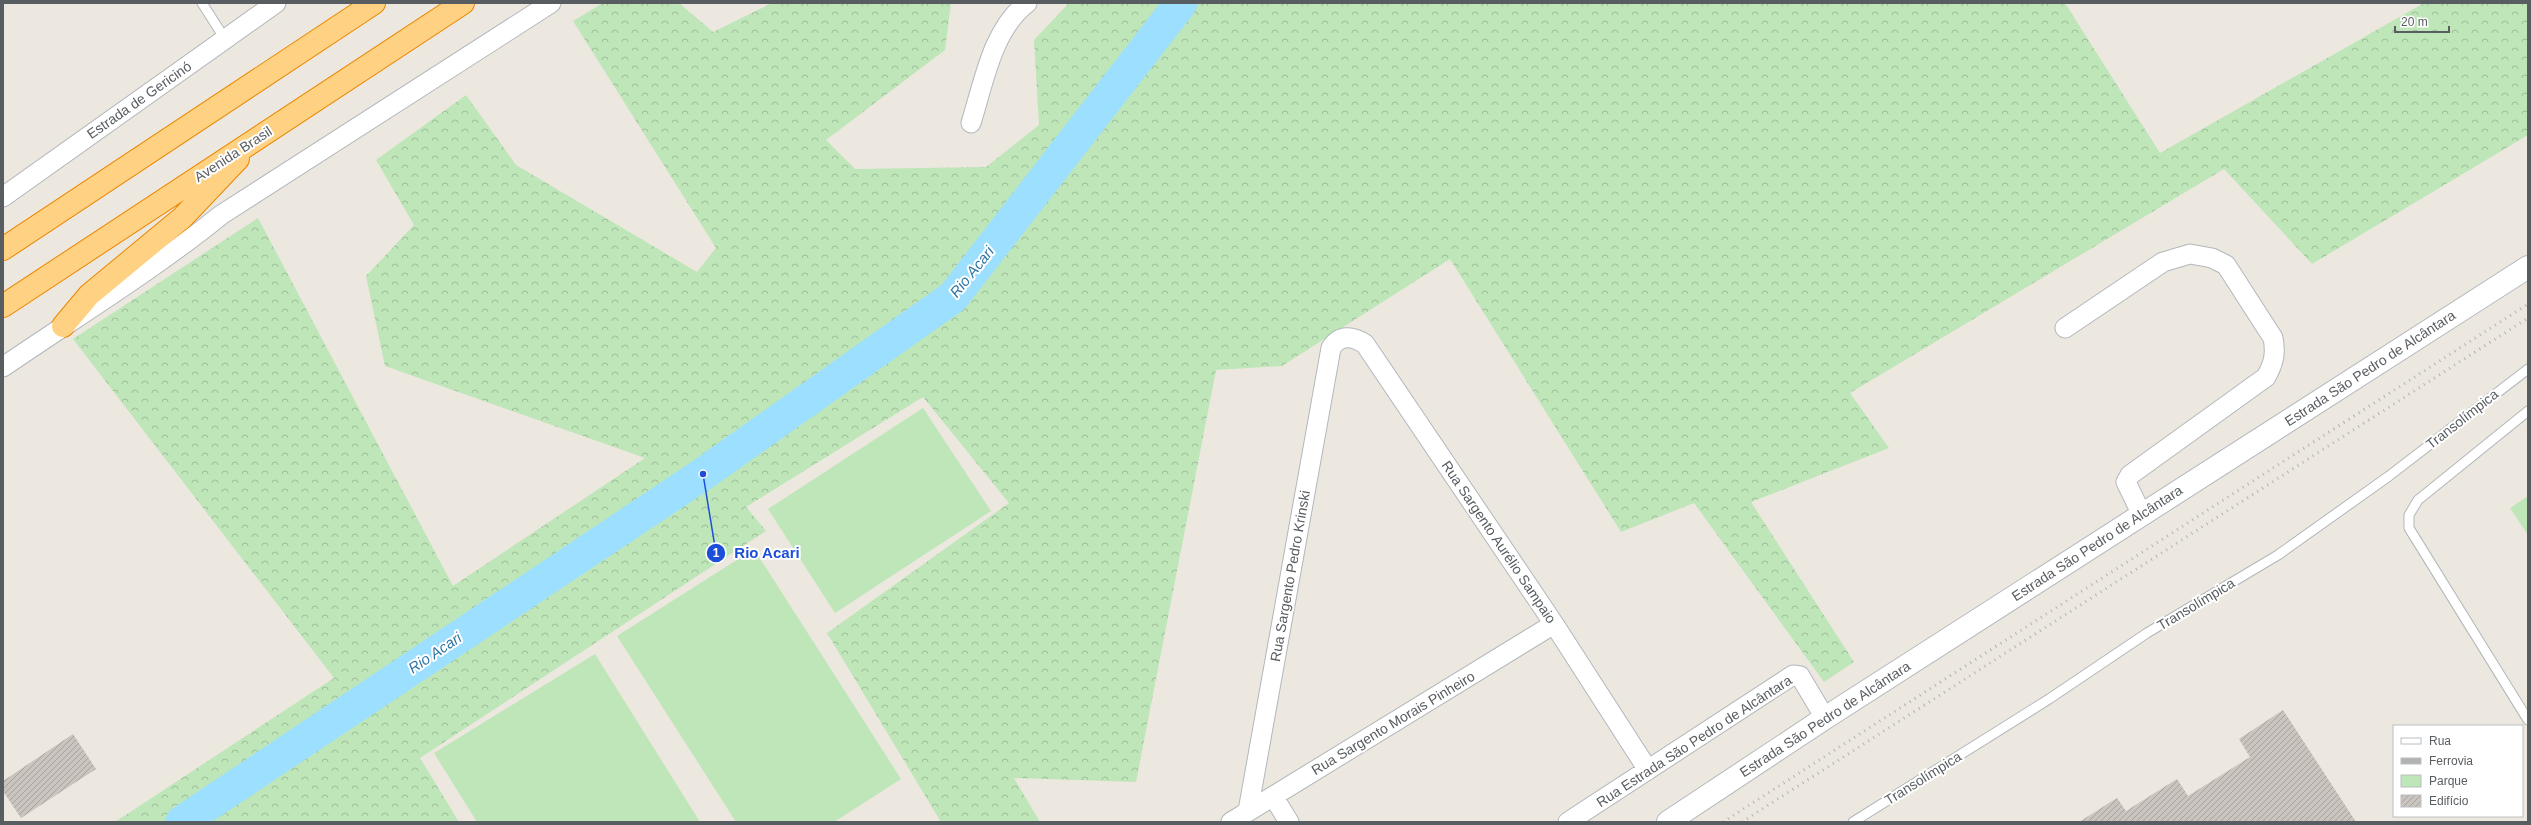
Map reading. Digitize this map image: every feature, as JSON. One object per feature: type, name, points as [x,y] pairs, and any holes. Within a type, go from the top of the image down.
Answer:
[{"type":"highway","points":[[3,249],[374,3]]},
{"type":"highway","name":"Avenida Brasil","points":[[3,306],[463,3]]},
{"type":"highway","points":[[63,326],[89,295],[182,218],[223,177],[254,140]]},
{"type":"street","name":"Estrada de Gericinó","points":[[3,197],[276,3]]},
{"type":"street","points":[[3,367],[183,246],[221,215],[551,3]]},
{"type":"street","points":[[971,123],[1003,29],[1016,12],[1027,3]]},
{"type":"street","points":[[2065,328],[2163,262],[2190,254],[2212,258],[2226,265],[2273,338],[2276,351],[2273,364],[2266,377],[2130,475],[2126,482],[2142,515]]},
{"type":"street","name":"Estrada São Pedro de Alcântara","points":[[1668,822],[1825,718],[2528,267]]},
{"type":"street","name":"Rua Sargento Aurélio Sampaio","points":[[1336,341],[1346,337],[1356,338],[1365,344],[1554,624],[1648,770]]},
{"type":"street","name":"Rua Sargento Pedro Krinski","points":[[1248,811],[1331,348],[1336,341]]},
{"type":"street","name":"Rua Sargento Morais Pinheiro","points":[[1231,822],[1554,624]]},
{"type":"street","name":"Rua Estrada São Pedro de Alcântara","points":[[1568,822],[1793,675],[1800,676],[1825,718]]},
{"type":"street","points":[[1273,796],[1289,822]]},
{"type":"lane","points":[[202,3],[225,39]]},
{"type":"lane","name":"Transolímpica","points":[[1853,822],[2042,703],[2147,633],[2278,555],[2390,476],[2528,369]]},
{"type":"lane","points":[[2528,411],[2418,500],[2409,514],[2409,528],[2528,720]]},
{"type":"green space","points":[[603,3],[679,3],[713,32],[772,3],[951,3],[945,50],[826,140],[855,169],[986,167],[1039,125],[1034,40],[1069,3],[2065,3],[2160,153],[2424,3],[2528,3],[2528,135],[2312,264],[2224,169],[1850,393],[1889,448],[1751,502],[1854,662],[1824,682],[1694,503],[1621,532],[1450,259],[1282,366],[1216,370],[1136,782],[1014,778],[1040,822],[941,822],[827,633],[1009,503],[923,397],[746,507],[766,531],[420,758],[459,822],[115,822],[334,678],[73,339],[258,218],[453,586],[645,458],[385,366],[366,276],[414,225],[376,160],[466,95],[516,165],[697,272],[716,248],[573,21]]},
{"type":"green space","points":[[923,408],[991,511],[835,613],[768,509]]},
{"type":"green space","points":[[2528,496],[2528,535],[2510,508]]},
{"type":"green space","points":[[754,549],[901,779],[834,822],[736,822],[617,636]]},
{"type":"green space","points":[[595,654],[700,822],[477,822],[434,753]]},
{"type":"building","points":[[2283,710],[2356,822],[2079,822],[2117,798],[2126,811],[2177,779],[2188,796],[2250,757],[2239,739]]},
{"type":"building","points":[[73,734],[96,769],[21,818],[3,791],[3,781]]},
{"type":"waterway","name":"Rio Acari","points":[[182,822],[703,474],[953,297],[1181,3]]},
{"type":"railway","points":[[1723,822],[2528,304]]},
{"type":"railway","points":[[1742,822],[2528,318]]},
{"type":"place","name":"Rio Acari","points":[[703,474]]}]
